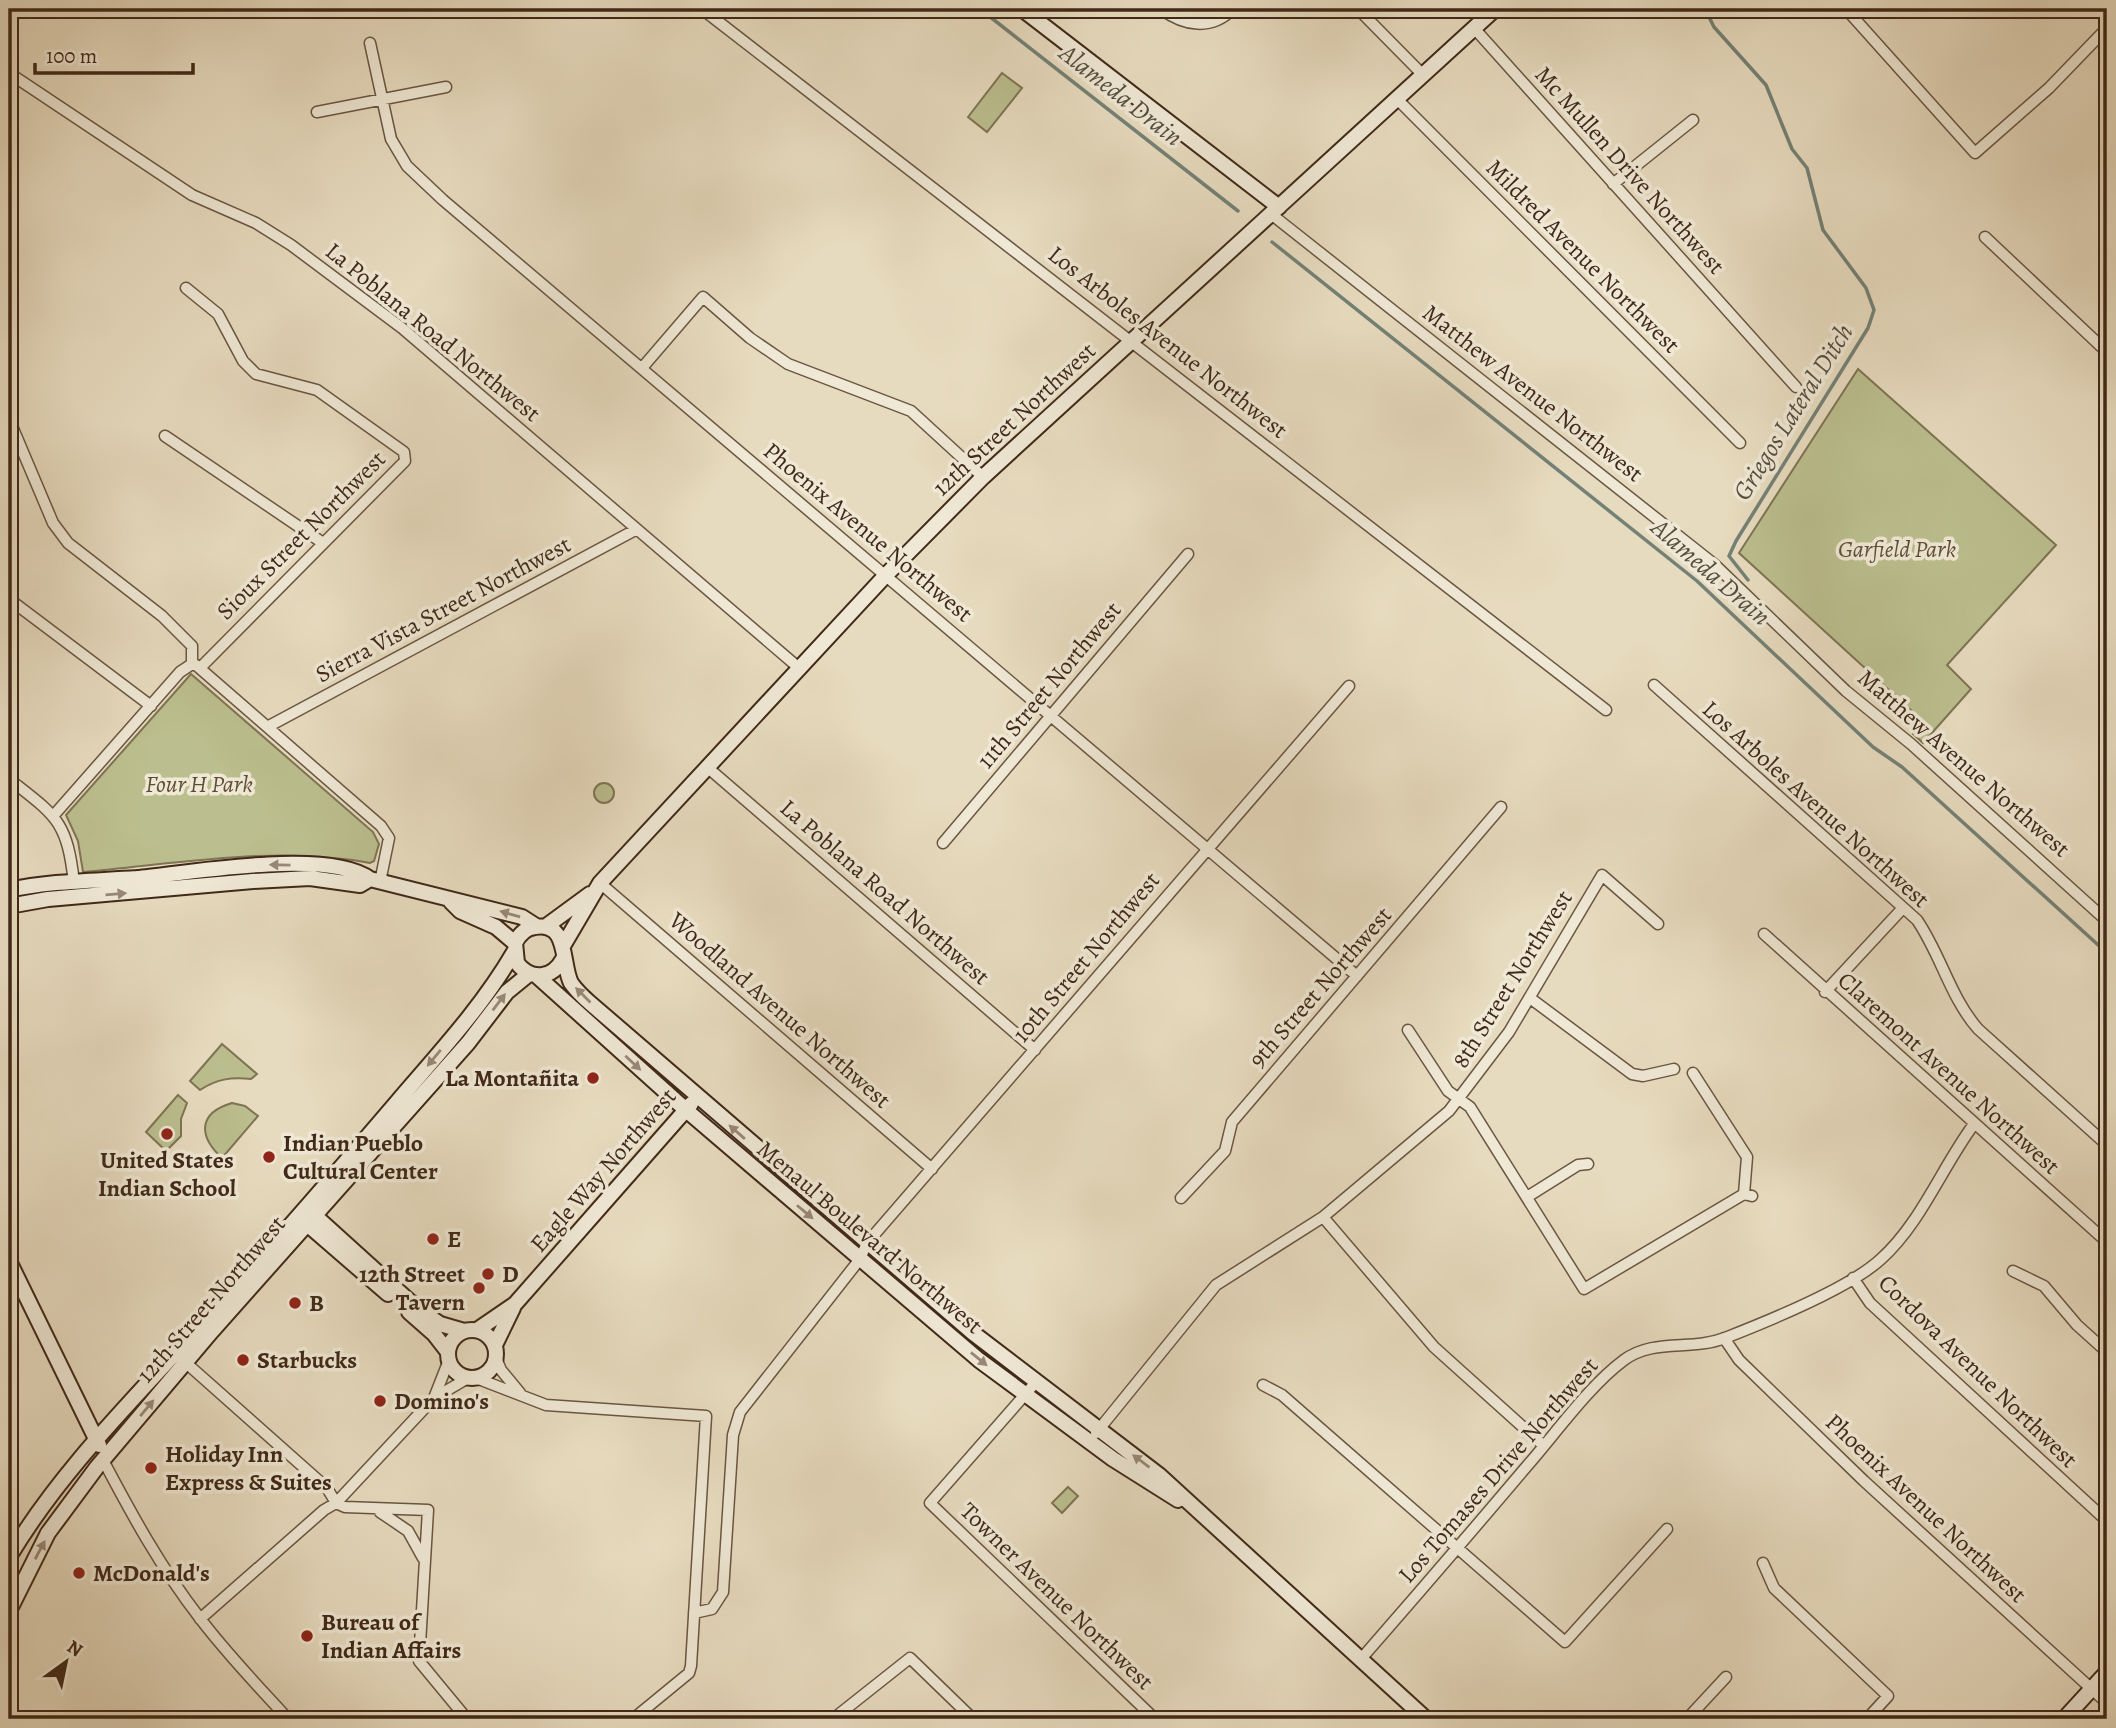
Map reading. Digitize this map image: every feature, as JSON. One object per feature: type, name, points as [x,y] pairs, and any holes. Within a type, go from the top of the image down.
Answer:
[{"type":"main road","name":"Matthew Avenue Northwest","points":[[1022,9],[1275,211]]},
{"type":"main road","name":"12th Street Northwest","points":[[541,926],[597,887],[885,576],[983,477],[1495,9]]},
{"type":"main road","points":[[9,890],[250,865],[315,866],[360,871],[375,880],[451,902],[462,901],[522,917],[541,926],[559,936],[563,953],[553,972],[533,975],[517,963],[514,948],[496,927],[460,911],[451,902]]},
{"type":"main road","points":[[9,906],[48,899],[253,881],[310,878],[360,885],[375,880]]},
{"type":"main road","name":"12th Street Northwest","points":[[563,953],[597,887]]},
{"type":"main road","points":[[514,948],[522,933],[541,926]]},
{"type":"main road","name":"12th Street Northwest","points":[[9,1611],[59,1516],[485,998],[514,948]]},
{"type":"main road","name":"Menaul Boulevard Northwest","points":[[563,953],[572,983],[580,993],[697,1098],[1036,1382],[1159,1475],[1426,1719]]},
{"type":"main road","name":"12th Street Northwest","points":[[9,1557],[36,1514],[97,1437],[468,1043],[507,992],[533,975]]},
{"type":"main road","name":"Menaul Boulevard Northwest","points":[[533,975],[860,1259],[1025,1395],[1150,1485],[1192,1507]]},
{"type":"main road","name":"Eagle Way Northwest","points":[[471,1330],[515,1304],[697,1098]]},
{"type":"main road","points":[[307,1217],[418,1309],[440,1324],[471,1330],[491,1338],[496,1352],[489,1372],[472,1378],[456,1372],[434,1334],[307,1217]]},
{"type":"main road","points":[[9,1261],[97,1437],[103,1460]]},
{"type":"main road","name":"Eagle Way Northwest","points":[[496,1352],[515,1304]]},
{"type":"main road","points":[[448,1356],[453,1339],[471,1330]]},
{"type":"main road","points":[[2064,1719],[2107,1672]]},
{"type":"street","name":"Los Arboles Avenue Northwest","points":[[702,9],[1606,710]]},
{"type":"street","points":[[1161,9],[1188,23],[1209,24],[1233,9]]},
{"type":"street","points":[[1358,9],[1372,13],[1423,75]]},
{"type":"street","points":[[1846,9],[1975,153],[2049,88],[2107,27]]},
{"type":"street","name":"Mc Mullen Drive Northwest","points":[[1474,28],[1796,387]]},
{"type":"street","name":"Phoenix Avenue Northwest","points":[[370,43],[391,139],[407,166],[443,200],[1357,976]]},
{"type":"street","name":"La Poblana Road Northwest","points":[[9,73],[192,195],[256,223],[290,245],[402,328],[799,668]]},
{"type":"street","points":[[317,112],[446,87]]},
{"type":"street","name":"Mildred Avenue Northwest","points":[[1397,99],[1740,443]]},
{"type":"street","points":[[1614,184],[1693,120]]},
{"type":"street","name":"Matthew Avenue Northwest","points":[[1275,211],[1714,564],[1846,691],[1911,744],[2107,921]]},
{"type":"street","points":[[1984,237],[2107,352]]},
{"type":"street","name":"Sioux Street Northwest","points":[[54,815],[180,672],[196,665],[405,461],[404,452],[317,390],[256,374],[243,361],[218,314],[186,288]]},
{"type":"street","points":[[642,368],[703,297],[750,338],[788,364],[911,411],[983,477]]},
{"type":"street","points":[[9,419],[53,523],[68,542],[170,624],[192,646],[196,665],[382,826],[388,838],[375,880]]},
{"type":"street","points":[[165,436],[323,543]]},
{"type":"street","name":"Sierra Vista Street Northwest","points":[[269,726],[637,528]]},
{"type":"street","name":"11th Street Northwest","points":[[943,843],[1188,554]]},
{"type":"street","points":[[9,599],[151,705]]},
{"type":"street","name":"Los Arboles Avenue Northwest","points":[[1654,685],[1917,920],[1930,939],[1963,1011],[2107,1145]]},
{"type":"street","name":"10th Street Northwest","points":[[694,1612],[712,1609],[723,1592],[734,1422],[860,1259],[867,1243],[1349,686]]},
{"type":"street","name":"La Poblana Road Northwest","points":[[707,767],[1035,1050]]},
{"type":"street","points":[[9,779],[54,815],[71,850],[74,883]]},
{"type":"street","name":"9th Street Northwest","points":[[1181,1198],[1225,1151],[1232,1122],[1501,807]]},
{"type":"street","name":"8th Street Northwest","points":[[1089,1442],[1216,1286],[1323,1217],[1436,1123],[1460,1099],[1509,1032],[1602,875],[1658,924]]},
{"type":"street","name":"Woodland Avenue Northwest","points":[[597,887],[932,1169]]},
{"type":"street","points":[[1825,992],[1902,909]]},
{"type":"street","name":"Claremont Avenue Northwest","points":[[1764,934],[1825,992],[2107,1242]]},
{"type":"street","points":[[1530,998],[1632,1073],[1643,1076],[1674,1069]]},
{"type":"street","points":[[1408,1030],[1448,1091],[1470,1108],[1584,1289],[1748,1195],[1747,1157],[1693,1073]]},
{"type":"street","name":"Los Tomases Drive Northwest","points":[[1361,1658],[1544,1446],[1625,1360],[1661,1345],[1696,1346],[1724,1338],[1853,1278],[1881,1260],[1974,1124]]},
{"type":"street","points":[[1527,1197],[1578,1165],[1588,1164]]},
{"type":"street","points":[[1323,1217],[1434,1347],[1544,1446]]},
{"type":"street","points":[[2013,1271],[2044,1286],[2077,1325],[2107,1352]]},
{"type":"street","name":"Cordova Avenue Northwest","points":[[1853,1278],[1870,1303],[2107,1521]]},
{"type":"street","name":"Phoenix Avenue Northwest","points":[[1724,1338],[1739,1360],[1864,1481],[2107,1703]]},
{"type":"street","points":[[496,1352],[501,1370],[523,1396]]},
{"type":"street","points":[[434,1398],[448,1356]]},
{"type":"street","points":[[184,1363],[327,1488],[336,1503],[345,1507],[369,1509],[428,1510],[419,1661],[467,1719]]},
{"type":"street","points":[[200,1619],[324,1510],[336,1503],[434,1398],[472,1378],[547,1405],[706,1416],[689,1673],[633,1719]]},
{"type":"street","points":[[1025,1395],[1036,1382]]},
{"type":"street","points":[[1263,1385],[1282,1395],[1564,1642],[1667,1529]]},
{"type":"street","name":"Towner Avenue Northwest","points":[[1025,1395],[930,1503],[1155,1719]]},
{"type":"street","points":[[103,1460],[141,1533],[200,1619],[288,1719]]},
{"type":"street","points":[[369,1509],[400,1522],[415,1541],[425,1561]]},
{"type":"street","points":[[1763,1563],[1774,1588],[1888,1696],[1867,1719]]},
{"type":"street","points":[[840,1717],[910,1658],[973,1719]]},
{"type":"street","points":[[1687,1719],[1726,1677]]},
{"type":"green space","points":[[1002,73],[1022,88],[987,132],[968,117]]},
{"type":"green space","name":"Garfield Park","points":[[1858,369],[2056,545],[1947,665],[1971,689],[1923,743],[1913,734],[1924,722],[1739,553]]},
{"type":"green space","name":"Four H Park","points":[[191,674],[373,832],[379,844],[374,861],[370,863],[335,858],[263,856],[83,872],[78,841],[66,815]]},
{"type":"green space","points":[[600,783],[608,783],[614,793],[608,803],[600,803],[594,797],[594,789]]},
{"type":"green space","points":[[222,1044],[257,1074],[251,1079],[218,1081],[200,1090],[190,1081]]},
{"type":"green space","points":[[178,1095],[187,1103],[181,1119],[181,1136],[166,1151],[146,1132]]},
{"type":"green space","points":[[232,1103],[245,1106],[258,1116],[222,1158],[209,1142],[205,1126],[213,1113]]},
{"type":"green space","points":[[1068,1487],[1078,1496],[1062,1513],[1052,1503]]},
{"type":"waterway","name":"Alameda Drain","points":[[980,9],[1238,211]]},
{"type":"waterway","name":"Griegos Lateral Ditch","points":[[1705,9],[1714,27],[1766,85],[1792,149],[1807,168],[1823,230],[1866,288],[1874,310],[1868,328],[1736,541],[1729,556],[1748,580]]},
{"type":"waterway","name":"Alameda Drain","points":[[1272,242],[1697,581],[1873,747],[1902,767],[2107,953]]},
{"type":"place","name":"La Montañita","points":[[593,1078]]},
{"type":"place","name":"United States Indian School","points":[[167,1134]]},
{"type":"place","name":"Indian Pueblo Cultural Center","points":[[269,1157]]},
{"type":"place","name":"E","points":[[433,1239]]},
{"type":"place","name":"D","points":[[488,1274]]},
{"type":"place","name":"12th Street Tavern","points":[[479,1288]]},
{"type":"place","name":"B","points":[[295,1303]]},
{"type":"place","name":"Starbucks","points":[[243,1360]]},
{"type":"place","name":"Domino's","points":[[380,1401]]},
{"type":"place","name":"Holiday Inn Express & Suites","points":[[151,1468]]},
{"type":"place","name":"McDonald's","points":[[79,1573]]},
{"type":"place","name":"Bureau of Indian Affairs","points":[[307,1636]]}]
